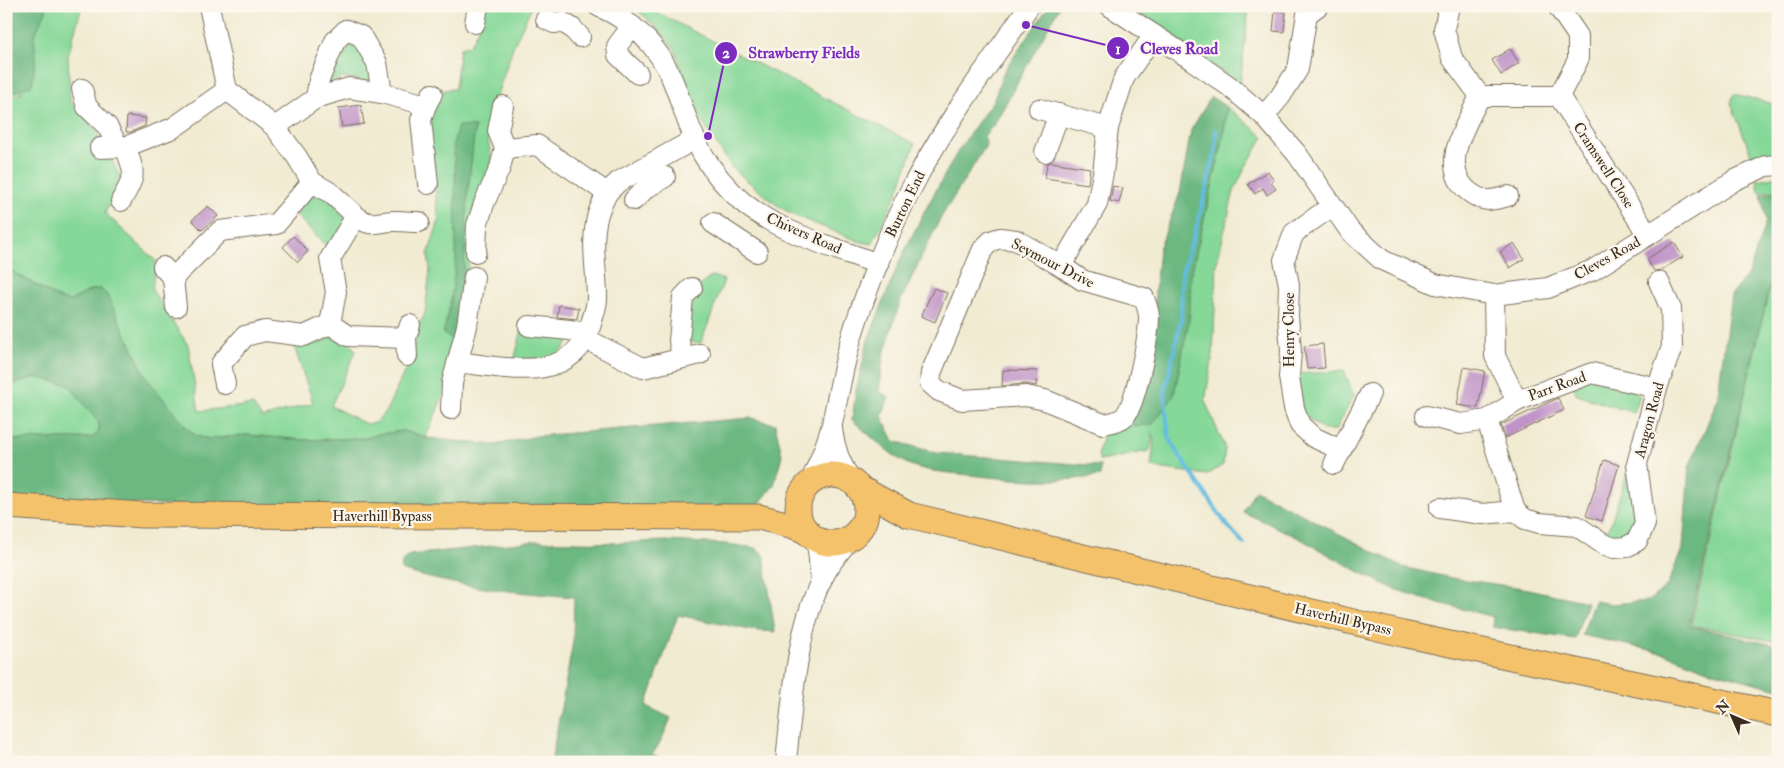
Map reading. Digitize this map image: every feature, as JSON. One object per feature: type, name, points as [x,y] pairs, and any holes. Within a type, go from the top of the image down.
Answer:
[{"type":"main road","points":[[829,475],[840,476],[855,484],[864,498],[866,508],[865,519],[856,533],[842,541],[832,543],[821,541],[810,534],[802,523],[799,512],[799,501],[806,488],[818,478],[829,475]]},
{"type":"main road","name":"Haverhill Bypass","points":[[855,484],[909,516],[1404,634],[1778,714]]},
{"type":"main road","name":"Haverhill Bypass","points":[[758,517],[789,501],[806,488]]},
{"type":"main road","name":"Haverhill Bypass","points":[[6,506],[142,516],[758,517],[794,526],[810,534]]},
{"type":"main road","name":"Haverhill Bypass","points":[[856,533],[881,519],[909,516]]},
{"type":"street","points":[[209,6],[226,90],[274,127],[297,157],[312,182],[331,193],[364,222],[374,224],[392,221],[418,222]]},
{"type":"street","name":"Chivers Road","points":[[598,6],[632,26],[653,46],[662,58],[672,78],[695,139],[709,164],[732,192],[746,205],[799,235],[878,264]]},
{"type":"street","name":"Burton End","points":[[806,488],[826,444],[832,424],[839,385],[858,316],[910,190],[935,147],[1029,6]]},
{"type":"street","name":"Cleves Road","points":[[1110,6],[1219,78],[1264,116],[1296,154],[1350,231],[1382,260],[1435,284],[1494,295],[1548,288],[1593,270],[1735,180],[1766,166],[1778,165]]},
{"type":"street","points":[[1264,116],[1280,97],[1298,69],[1307,14],[1318,6]]},
{"type":"street","points":[[1449,6],[1444,29],[1452,58],[1480,96]]},
{"type":"street","points":[[1480,96],[1559,96],[1578,60],[1578,36],[1560,8]]},
{"type":"street","points":[[558,16],[580,37]]},
{"type":"street","points":[[632,26],[617,46],[618,55],[638,74]]},
{"type":"street","points":[[316,98],[319,80],[335,41],[346,30],[361,36],[377,63],[382,93]]},
{"type":"street","points":[[1061,266],[1097,204],[1108,128],[1124,78],[1154,36]]},
{"type":"street","points":[[274,127],[316,98],[349,88],[429,100],[421,120],[428,184]]},
{"type":"street","points":[[82,89],[87,107],[107,126],[114,147],[134,169],[132,182],[121,201]]},
{"type":"street","points":[[114,147],[173,128],[226,90]]},
{"type":"street","points":[[1480,96],[1455,150],[1454,170],[1463,186],[1475,196],[1488,201],[1508,196]]},
{"type":"street","name":"Cramswell Close","points":[[1559,96],[1648,235]]},
{"type":"street","points":[[476,252],[477,225],[485,201],[500,168],[503,106]]},
{"type":"street","points":[[1039,109],[1108,128]]},
{"type":"street","points":[[1045,152],[1059,114]]},
{"type":"street","points":[[639,187],[695,139]]},
{"type":"street","points":[[502,140],[537,145],[607,193]]},
{"type":"street","points":[[459,362],[519,370],[557,365],[572,355],[587,337],[597,301],[594,238],[598,214],[607,193],[618,182],[639,187],[665,177]]},
{"type":"street","points":[[176,307],[168,273],[220,231],[276,224],[312,182]]},
{"type":"street","points":[[746,205],[719,227],[757,252]]},
{"type":"street","name":"Henry Close","points":[[1332,206],[1294,234],[1284,260],[1289,285],[1288,316],[1291,351],[1289,376],[1294,408],[1300,425],[1338,457],[1370,394]]},
{"type":"street","points":[[330,324],[336,292],[330,259],[356,216]]},
{"type":"street","name":"Seymour Drive","points":[[1000,238],[1016,240],[1061,266],[1082,280],[1144,298],[1149,315],[1142,361],[1132,402],[1124,417],[1112,423],[1103,424],[1045,400],[1026,396],[962,400],[939,391],[930,383],[931,372],[983,249],[991,241],[1000,238]]},
{"type":"street","points":[[451,409],[452,383],[467,326],[474,277]]},
{"type":"street","name":"Aragon Road","points":[[1516,511],[1524,519],[1539,523],[1577,526],[1603,544],[1614,548],[1626,547],[1637,541],[1645,524],[1637,464],[1657,388],[1672,347],[1671,309],[1659,282]]},
{"type":"street","points":[[529,326],[570,330],[587,337],[643,368],[691,356],[680,341],[683,297],[692,288]]},
{"type":"street","name":"Parr Road","points":[[1494,295],[1495,356],[1516,401]]},
{"type":"street","points":[[225,384],[221,364],[244,336],[267,339],[304,336],[330,324]]},
{"type":"street","points":[[330,324],[348,336],[408,340]]},
{"type":"street","name":"Parr Road","points":[[1426,416],[1461,424],[1486,420],[1516,401],[1592,374],[1657,388]]},
{"type":"street","points":[[1440,508],[1482,514],[1516,511],[1486,420]]},
{"type":"street","name":"Burton End","points":[[832,424],[833,442],[838,457],[855,484]]},
{"type":"street","points":[[786,762],[801,645],[821,582],[835,558],[856,533]]},
{"type":"street","points":[[810,534],[818,549],[821,582]]},
{"type":"green space","points":[[6,6],[82,6],[68,55],[70,101],[96,130],[122,180],[105,213],[156,261],[152,290],[188,345],[199,411],[253,405],[262,418],[313,403],[294,346],[322,342],[326,338],[334,336],[351,344],[356,351],[331,406],[366,424],[375,423],[386,411],[409,362],[420,323],[425,314],[430,270],[428,255],[439,220],[427,128],[435,102],[444,90],[455,89],[460,48],[470,45],[478,29],[485,6],[532,6],[513,47],[497,95],[496,120],[488,140],[492,162],[470,254],[448,384],[426,437],[404,431],[379,434],[366,438],[304,440],[247,435],[208,439],[197,436],[188,429],[147,379],[107,295],[101,289],[91,290],[70,301],[60,299],[6,268],[6,98],[21,94],[23,91],[6,96]]},
{"type":"green space","points":[[15,6],[46,6],[46,11],[34,36],[36,57],[32,85],[6,94],[6,18]]},
{"type":"green space","points":[[638,6],[644,6],[915,144],[897,194],[872,244],[861,242],[793,215],[774,203],[732,168],[699,117],[674,48],[655,26],[636,9]]},
{"type":"green space","points":[[1049,6],[1060,6],[995,123],[984,136],[985,147],[940,219],[900,302],[883,357],[879,392],[889,397],[882,416],[894,441],[936,453],[1100,466],[1100,476],[1067,480],[1019,479],[948,473],[913,466],[881,446],[852,420],[856,391],[868,340],[900,260],[924,212],[958,151],[994,99],[1004,71]]},
{"type":"green space","points":[[1128,6],[1249,6],[1240,85]]},
{"type":"green space","points":[[356,40],[376,84],[345,78],[327,82],[341,42]]},
{"type":"green space","points":[[1734,94],[1778,105],[1778,159],[1754,162],[1731,103]]},
{"type":"green space","points":[[1211,97],[1227,107],[1223,139],[1191,274],[1189,320],[1174,395],[1152,425],[1134,426],[1130,423],[1151,374],[1159,249],[1180,193],[1191,130]]},
{"type":"green space","points":[[1227,107],[1264,137],[1246,166],[1234,191],[1217,262],[1213,354],[1205,401],[1225,448],[1223,465],[1207,475],[1151,467],[1154,442],[1152,431],[1152,444],[1148,451],[1100,461],[1099,450],[1105,432],[1128,423],[1189,320],[1191,274],[1223,139]]},
{"type":"green space","points":[[458,126],[475,127],[468,191],[462,309],[455,340],[443,334],[451,300],[456,258],[453,144]]},
{"type":"green space","points":[[1778,176],[1778,191],[1759,192],[1757,180]]},
{"type":"green space","points":[[1778,192],[1778,252],[1689,626],[1778,646],[1778,689],[1711,671],[1663,653],[1582,635],[1594,601],[1612,604],[1648,601],[1667,586],[1683,547],[1689,467],[1717,401],[1731,295],[1749,273],[1766,221],[1761,194]]},
{"type":"green space","points":[[324,194],[347,217],[347,224],[326,246],[296,215],[309,197]]},
{"type":"green space","points":[[1778,252],[1778,642],[1691,625]]},
{"type":"green space","points":[[6,268],[60,299],[70,301],[91,290],[101,289],[107,295],[147,379],[188,429],[197,436],[208,439],[247,435],[304,440],[366,438],[379,434],[404,431],[427,438],[495,445],[537,436],[750,418],[775,424],[782,455],[774,485],[756,508],[181,506],[6,497],[6,440],[92,438],[99,432],[99,423],[69,385],[36,377],[6,387]]},
{"type":"green space","points":[[712,276],[724,280],[701,343],[684,342],[687,296]]},
{"type":"green space","points":[[522,329],[574,335],[557,357],[514,361]]},
{"type":"green space","points":[[1344,371],[1354,395],[1336,430],[1324,430],[1302,414],[1295,374]]},
{"type":"green space","points":[[36,377],[70,385],[99,423],[99,432],[92,438],[6,440],[6,386]]},
{"type":"green space","points":[[1592,377],[1635,391],[1640,396],[1634,413],[1577,395],[1572,383]]},
{"type":"green space","points":[[1629,468],[1637,530],[1624,541],[1610,537],[1605,533],[1610,525]]},
{"type":"green space","points":[[1255,490],[1403,567],[1451,578],[1523,588],[1587,602],[1575,639],[1492,627],[1493,617],[1420,598],[1392,588],[1297,537],[1243,512]]},
{"type":"green space","points":[[536,541],[619,543],[667,541],[726,544],[756,548],[765,556],[775,632],[750,630],[678,615],[646,706],[671,718],[661,741],[652,755],[674,762],[551,762],[573,642],[574,597],[465,585],[401,570],[403,561],[410,555]]},
{"type":"building","points":[[1275,11],[1286,12],[1284,32],[1273,31]]},
{"type":"building","points":[[1510,49],[1519,63],[1501,75],[1492,60]]},
{"type":"building","points":[[361,105],[364,124],[342,127],[339,108]]},
{"type":"building","points":[[127,116],[146,118],[145,126],[131,132],[126,132]]},
{"type":"building","points":[[1051,162],[1090,168],[1088,184],[1045,178],[1047,164]]},
{"type":"building","points":[[1268,171],[1274,180],[1271,183],[1276,189],[1267,195],[1263,188],[1255,194],[1248,184]]},
{"type":"building","points":[[1113,186],[1123,188],[1119,203],[1110,201]]},
{"type":"building","points":[[208,206],[218,216],[202,230],[192,220]]},
{"type":"building","points":[[293,236],[308,251],[298,262],[283,247]]},
{"type":"building","points":[[1674,242],[1683,257],[1661,270],[1654,271],[1647,259]]},
{"type":"building","points":[[1514,243],[1524,259],[1510,268],[1500,252]]},
{"type":"building","points":[[934,288],[947,293],[935,322],[921,316]]},
{"type":"building","points":[[559,305],[579,308],[577,319],[557,317]]},
{"type":"building","points":[[1323,344],[1325,368],[1307,369],[1304,346]]},
{"type":"building","points":[[1464,367],[1485,371],[1478,408],[1457,405]]},
{"type":"building","points":[[1003,370],[1037,371],[1036,386],[1026,384],[1002,386]]},
{"type":"building","points":[[1558,398],[1564,410],[1505,438],[1501,425]]},
{"type":"building","points":[[1604,460],[1619,465],[1602,521],[1586,516]]},
{"type":"waterway","points":[[1216,130],[1215,152],[1196,229],[1182,273],[1181,320],[1165,392],[1166,413],[1169,437],[1177,452],[1226,524],[1244,544]]},
{"type":"place","name":"Cleves Road","points":[[1026,25]]},
{"type":"place","name":"Strawberry Fields","points":[[708,136]]}]
